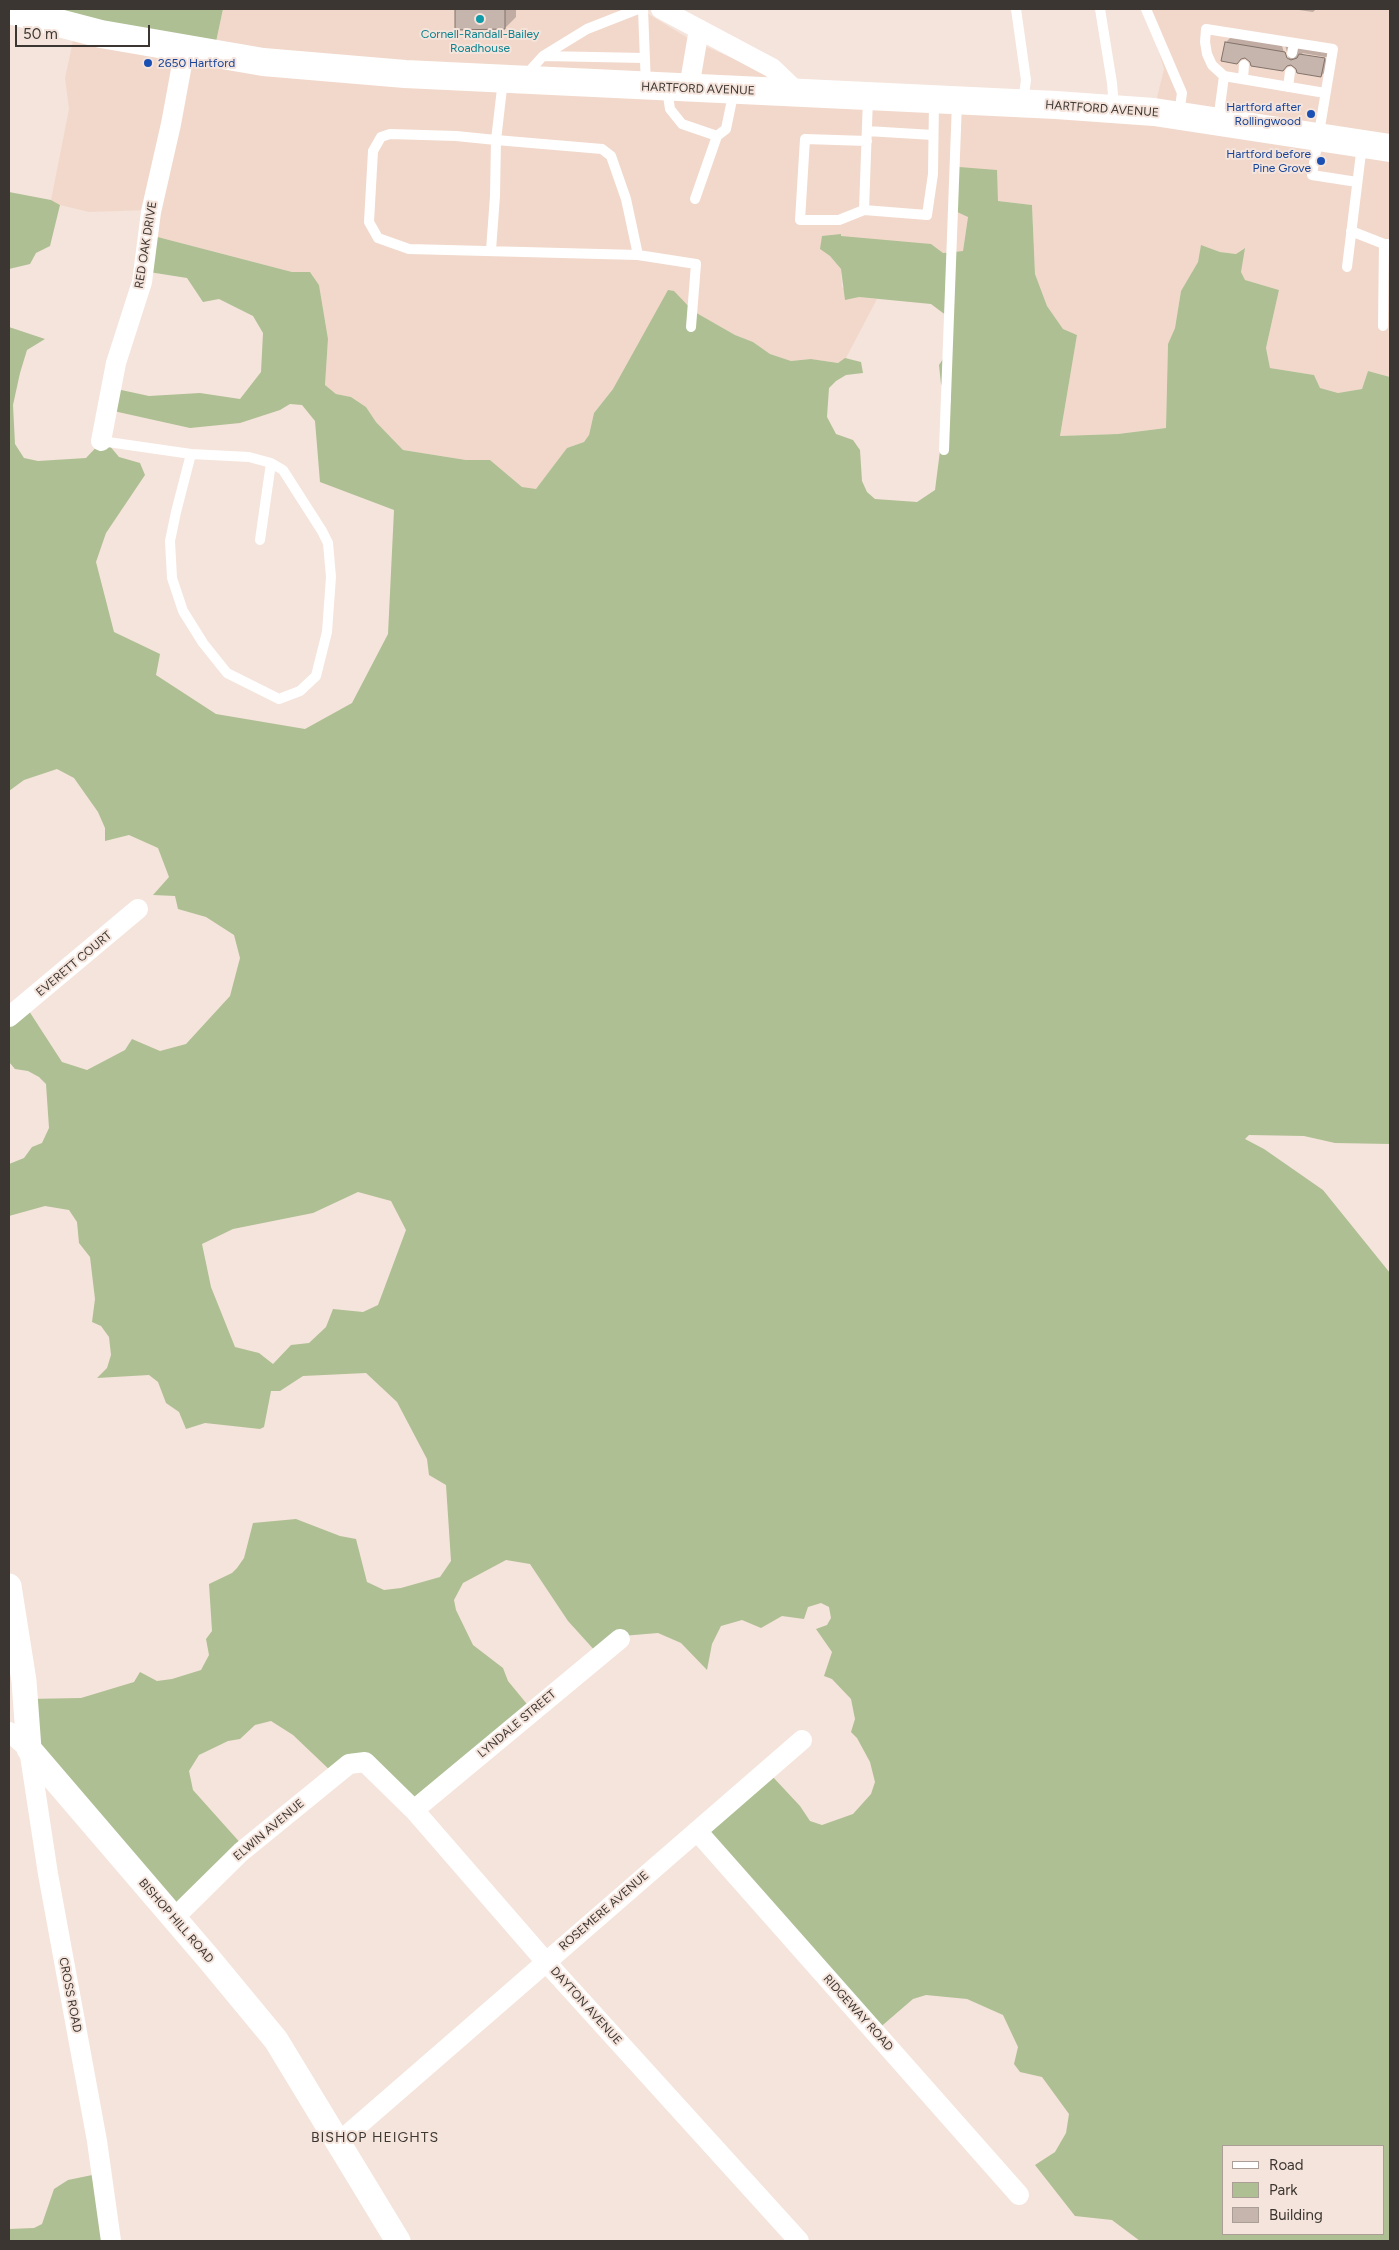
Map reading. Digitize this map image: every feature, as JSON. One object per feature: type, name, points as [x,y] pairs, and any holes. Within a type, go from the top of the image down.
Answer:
[{"type":"highway","name":"HARTFORD AVENUE","points":[[9,10],[101,34],[263,62],[358,71],[512,80],[1114,109],[1218,120],[1390,148]]},
{"type":"street","points":[[661,9],[772,68],[798,94]]},
{"type":"street","points":[[667,88],[699,29]]},
{"type":"street","name":"RED OAK DRIVE","points":[[100,441],[116,363],[142,282],[151,212],[171,124],[185,48]]},
{"type":"street","name":"EVERETT COURT","points":[[9,1017],[138,909]]},
{"type":"street","points":[[9,1586],[24,1681],[29,1749]]},
{"type":"street","name":"LYNDALE STREET","points":[[414,1810],[620,1639]]},
{"type":"street","points":[[9,1732],[29,1749]]},
{"type":"street","name":"ROSEMERE AVENUE","points":[[339,2142],[802,1740]]},
{"type":"street","name":"BISHOP HILL ROAD","points":[[29,1749],[276,2040],[398,2241]]},
{"type":"street","name":"CROSS ROAD","points":[[29,1749],[48,1874],[97,2141],[111,2241]]},
{"type":"street","name":"ELWIN AVENUE","points":[[173,1919],[241,1852],[349,1764],[365,1762],[373,1770]]},
{"type":"street","name":"DAYTON AVENUE","points":[[373,1770],[414,1810],[546,1962],[799,2241]]},
{"type":"street","name":"RIDGEWAY ROAD","points":[[697,1831],[1019,2195]]},
{"type":"lane","points":[[491,250],[495,196],[496,140],[512,80],[543,56],[587,29],[638,9]]},
{"type":"lane","points":[[643,9],[644,58],[667,88],[670,109],[682,124],[716,136]]},
{"type":"lane","points":[[1016,9],[1026,80],[1023,104]]},
{"type":"lane","points":[[1100,9],[1112,83],[1114,109]]},
{"type":"lane","points":[[1146,9],[1182,93],[1179,115]]},
{"type":"lane","points":[[1325,93],[1224,76],[1212,65],[1207,54],[1205,42],[1206,29],[1248,41],[1293,48],[1333,49],[1312,175],[1357,182]]},
{"type":"lane","points":[[543,56],[644,58]]},
{"type":"lane","points":[[1242,79],[1244,65]]},
{"type":"lane","points":[[1288,87],[1290,72]]},
{"type":"lane","points":[[1218,120],[1224,76]]},
{"type":"lane","points":[[695,199],[716,136],[726,129],[734,90]]},
{"type":"lane","points":[[864,210],[868,97]]},
{"type":"lane","points":[[933,135],[805,139],[800,220],[839,220],[864,210],[928,215],[933,174],[933,135],[946,101]]},
{"type":"lane","points":[[944,450],[946,101]]},
{"type":"lane","points":[[638,255],[626,200],[611,156],[602,149],[428,135],[390,134],[381,137],[373,151],[369,222],[378,238],[409,249],[638,255],[696,264],[691,327]]},
{"type":"lane","points":[[1347,267],[1362,144]]},
{"type":"lane","points":[[1351,231],[1387,244],[1383,326]]},
{"type":"lane","points":[[100,441],[191,454],[249,457],[271,463],[283,470],[328,543],[331,577],[327,632],[316,676],[300,691],[279,699],[227,673],[203,643],[183,611],[172,578],[170,541],[191,454]]},
{"type":"lane","points":[[260,540],[271,463]]},
{"type":"shaded area","points":[[223,9],[643,9],[691,40],[807,91],[1152,118],[1164,69],[1146,9],[1390,9],[1390,377],[1368,371],[1362,389],[1338,393],[1320,388],[1314,375],[1270,368],[1266,348],[1279,290],[1245,280],[1241,272],[1244,248],[1236,254],[1220,252],[1201,245],[1198,262],[1181,291],[1175,328],[1168,344],[1166,428],[1118,434],[1060,436],[1077,335],[1063,329],[1047,306],[1035,274],[1032,205],[998,201],[996,170],[968,216],[963,251],[942,253],[820,249],[830,256],[841,269],[842,287],[859,297],[877,299],[846,358],[838,363],[811,359],[791,361],[770,354],[753,342],[735,335],[696,313],[613,389],[594,413],[589,435],[584,442],[567,448],[536,490],[522,487],[490,460],[466,460],[403,450],[376,422],[366,407],[351,397],[336,394],[325,385],[328,339],[319,285],[310,272],[292,272],[150,235],[149,210],[89,212],[60,205],[51,200],[69,109],[65,78],[76,27],[213,56]]},
{"type":"green space","points":[[16,9],[223,9],[213,56]]},
{"type":"green space","points":[[959,167],[997,170],[998,201],[1032,205],[1035,274],[1047,306],[1063,329],[1077,335],[1060,436],[1118,434],[1166,428],[1168,344],[1175,328],[1181,291],[1198,262],[1201,245],[1220,252],[1236,254],[1245,248],[1241,272],[1245,280],[1279,290],[1266,348],[1270,368],[1314,375],[1320,388],[1338,393],[1362,389],[1368,371],[1390,377],[1390,1144],[1335,1143],[1304,1136],[1249,1135],[1245,1139],[1264,1149],[1323,1190],[1390,1273],[1390,2241],[1140,2241],[1112,2220],[1075,2216],[1035,2165],[1055,2152],[1066,2133],[1069,2114],[1042,2077],[1020,2072],[1014,2064],[1018,2047],[1003,2015],[967,1999],[926,1995],[913,1999],[877,2030],[703,1835],[772,1776],[800,1806],[810,1821],[822,1825],[853,1814],[871,1794],[875,1782],[870,1762],[857,1738],[851,1732],[855,1719],[851,1699],[832,1679],[824,1676],[832,1652],[816,1629],[827,1625],[831,1618],[829,1607],[821,1603],[808,1607],[804,1619],[782,1616],[761,1628],[742,1620],[721,1626],[712,1644],[707,1670],[681,1643],[658,1633],[622,1636],[597,1653],[568,1621],[530,1564],[506,1560],[463,1583],[454,1600],[456,1610],[473,1645],[503,1668],[508,1681],[531,1709],[416,1808],[367,1762],[334,1774],[293,1735],[271,1721],[255,1725],[240,1739],[228,1741],[199,1755],[189,1771],[193,1790],[244,1847],[175,1915],[48,1770],[28,1699],[81,1698],[134,1682],[140,1672],[157,1681],[172,1679],[201,1670],[209,1655],[206,1639],[212,1631],[209,1584],[232,1573],[237,1568],[244,1558],[253,1523],[296,1519],[340,1536],[356,1539],[367,1582],[384,1590],[401,1588],[440,1577],[451,1561],[446,1485],[429,1475],[427,1459],[397,1402],[366,1373],[303,1376],[280,1391],[271,1391],[264,1427],[260,1429],[205,1423],[186,1429],[179,1412],[166,1403],[158,1382],[149,1375],[97,1378],[107,1368],[111,1355],[109,1337],[101,1326],[92,1322],[95,1299],[90,1257],[79,1243],[77,1222],[69,1210],[45,1206],[9,1216],[9,1164],[24,1158],[32,1147],[42,1143],[49,1128],[46,1084],[39,1077],[28,1071],[15,1069],[9,1062],[9,1017],[29,1011],[62,1062],[87,1070],[125,1050],[132,1039],[160,1051],[186,1044],[230,996],[240,958],[234,935],[206,917],[178,909],[175,896],[153,895],[169,877],[158,848],[129,835],[105,841],[105,828],[98,812],[74,778],[57,769],[24,780],[9,791],[9,327],[45,339],[27,350],[13,405],[15,444],[24,458],[38,461],[86,458],[104,439],[119,457],[140,463],[145,475],[106,533],[96,562],[114,632],[160,654],[156,675],[216,714],[305,729],[352,703],[388,634],[394,510],[320,482],[315,421],[302,405],[290,404],[280,410],[240,423],[190,428],[109,410],[112,388],[149,396],[200,393],[240,399],[261,372],[263,333],[253,316],[219,299],[203,302],[187,278],[149,272],[150,235],[292,272],[310,272],[319,285],[328,339],[325,385],[336,394],[351,397],[366,407],[376,422],[403,450],[466,460],[490,460],[522,487],[536,489],[567,448],[584,442],[589,435],[594,413],[613,389],[668,290],[674,291],[693,311],[735,335],[753,342],[770,354],[791,361],[811,359],[838,363],[845,358],[861,362],[863,373],[846,375],[829,388],[827,417],[836,434],[853,440],[860,450],[862,481],[867,492],[875,499],[917,502],[935,490],[940,451],[951,399],[941,384],[939,365],[950,348],[947,316],[931,304],[859,297],[845,300],[841,269],[830,256],[820,249],[822,236],[841,234],[841,236],[931,244],[943,253],[963,251],[968,217],[955,211]],"holes":[[[358,1192],[391,1201],[406,1230],[378,1305],[363,1312],[333,1309],[326,1327],[309,1343],[291,1345],[273,1364],[259,1353],[235,1347],[211,1287],[202,1244],[233,1229],[313,1213]]]},
{"type":"green space","points":[[9,192],[51,200],[60,205],[50,246],[36,253],[30,264],[9,269]]},
{"type":"green space","points":[[102,2173],[112,2241],[9,2241],[9,2229],[34,2228],[42,2224],[54,2189],[68,2180]]},
{"type":"building","name":"Cornell-Randall-Bailey Roadhouse","points":[[455,9],[505,9],[505,29],[455,30]]},
{"type":"building","points":[[1225,42],[1285,52],[1287,58],[1291,60],[1297,58],[1299,54],[1325,58],[1321,77],[1297,73],[1296,69],[1291,65],[1287,66],[1283,71],[1251,66],[1250,62],[1245,58],[1241,59],[1237,64],[1221,61]]},
{"type":"place","name":"Cornell-Randall-Bailey Roadhouse","points":[[480,19]]},
{"type":"place","name":"2650 Hartford","points":[[148,63]]},
{"type":"place","name":"Hartford after Rollingwood","points":[[1311,114]]},
{"type":"place","name":"Hartford before Pine Grove","points":[[1321,161]]},
{"type":"district","name":"BISHOP HEIGHTS","points":[[375,2138]]}]
